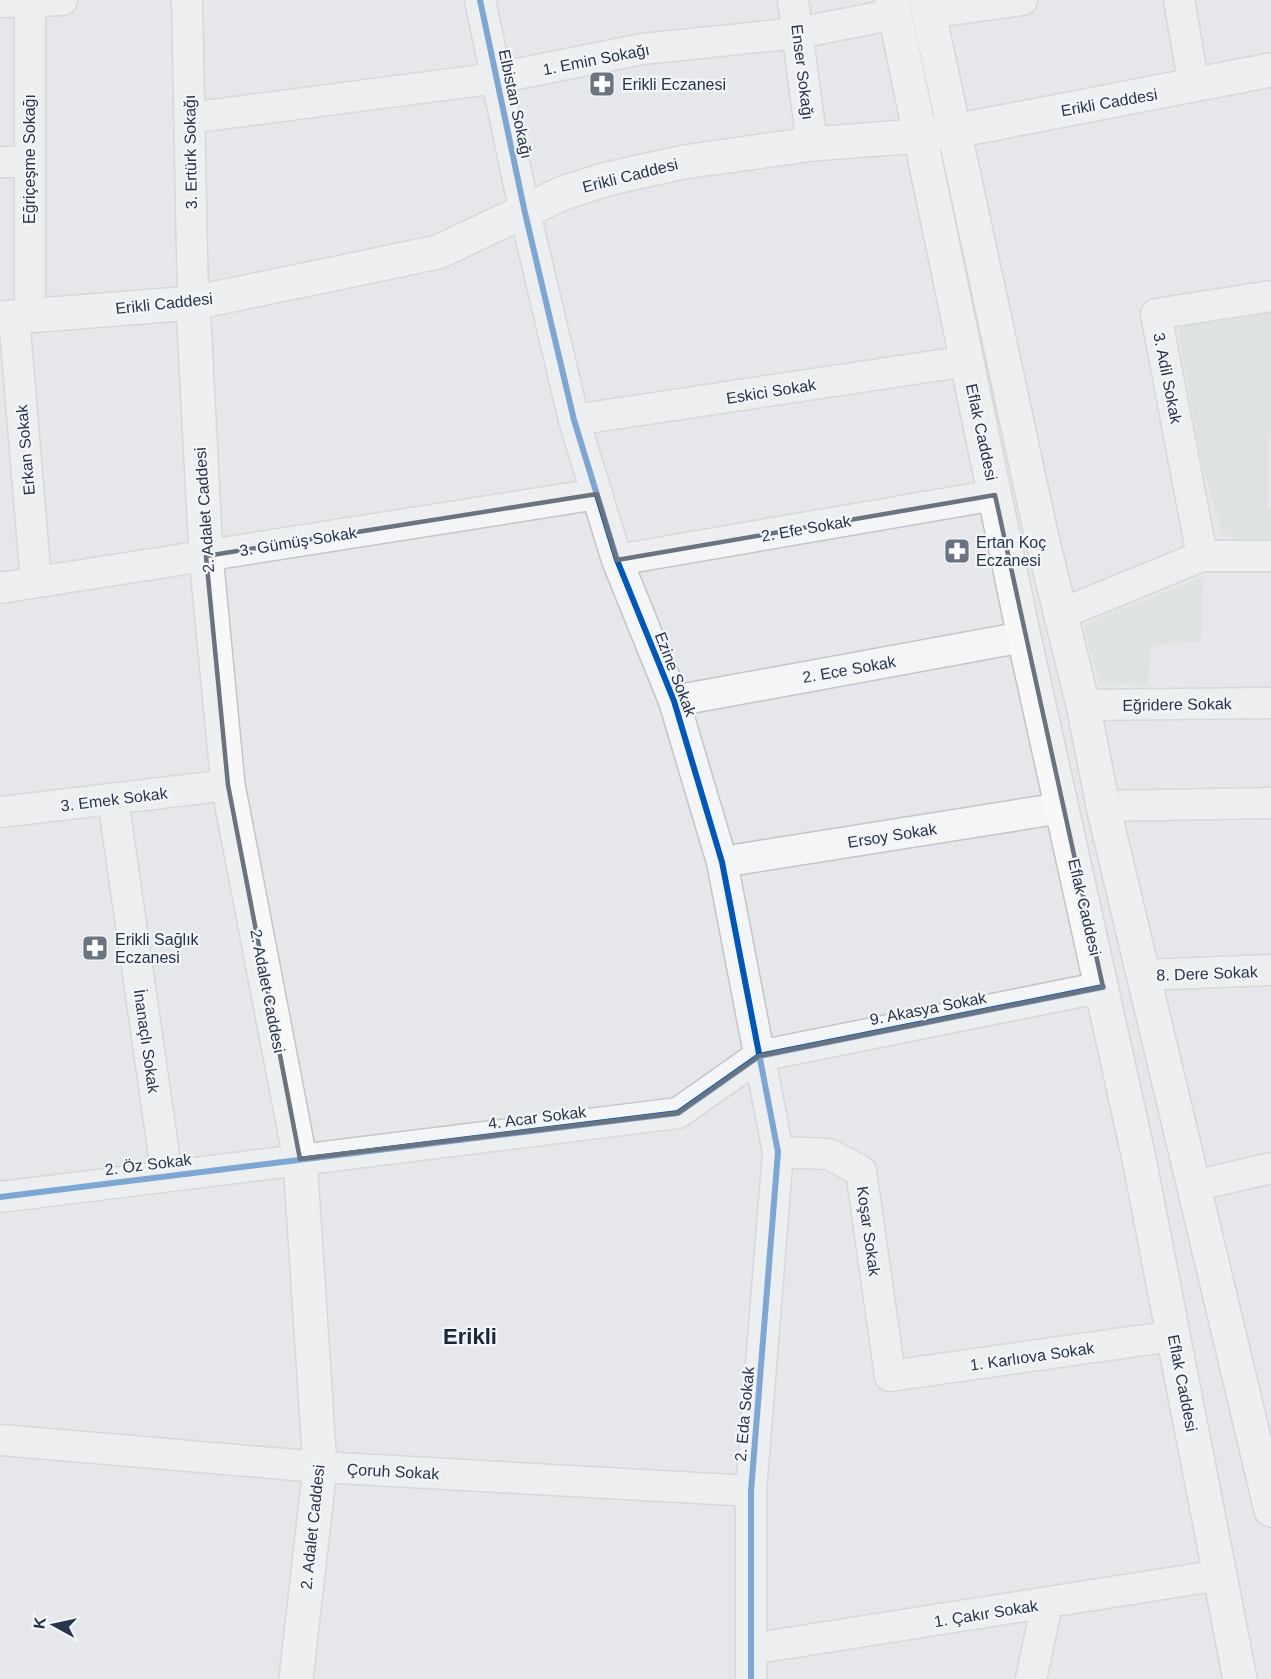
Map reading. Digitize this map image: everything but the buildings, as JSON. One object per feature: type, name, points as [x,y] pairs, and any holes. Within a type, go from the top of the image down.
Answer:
[{"type":"main road","name":"Eflak Caddesi","points":[[893,7],[1024,638],[1103,987],[1240,1679]]},
{"type":"main road","points":[[927,7],[1039,523],[1083,705],[1103,806],[1271,1510]]},
{"type":"main road","name":"Erikli Caddesi","points":[[14,317],[193,303],[438,252],[564,193],[607,179],[684,162],[812,144],[955,131],[1271,70]]},
{"type":"main road","name":"2. Adalet Caddesi","points":[[193,303],[207,556],[228,785],[300,1159],[320,1467],[296,1679]]},
{"type":"street","points":[[0,2],[62,0]]},
{"type":"street","name":"3. Ertürk Sokağı","points":[[187,0],[193,303]]},
{"type":"street","name":"Elbistan Sokağı","points":[[480,0],[525,213]]},
{"type":"street","name":"Enser Sokağı","points":[[793,0],[812,144]]},
{"type":"street","points":[[927,7],[1022,0]]},
{"type":"street","points":[[1179,0],[1194,86]]},
{"type":"street","name":"Eğriçeşme Sokağı","points":[[14,317],[14,162],[30,2]]},
{"type":"street","name":"1. Emin Sokağı","points":[[189,117],[497,78],[642,49],[798,33],[893,7]]},
{"type":"street","name":"Ezine Sokak","points":[[525,213],[574,420],[617,560],[674,701],[722,862],[778,1152]]},
{"type":"street","name":"3. Adil Sokak","points":[[1202,556],[1156,314],[1271,296]]},
{"type":"street","name":"Erkan Sokak","points":[[14,317],[36,582]]},
{"type":"street","name":"Eskici Sokak","points":[[574,420],[967,361]]},
{"type":"street","name":"3. Gümüş Sokak","points":[[0,588],[597,494]]},
{"type":"street","name":"2. Efe Sokak","points":[[617,560],[995,495]]},
{"type":"street","points":[[1061,614],[1202,556],[1271,556]]},
{"type":"street","name":"2. Ece Sokak","points":[[674,701],[1024,638]]},
{"type":"street","name":"Eğridere Sokak","points":[[1083,705],[1271,703]]},
{"type":"street","name":"3. Emek Sokak","points":[[0,812],[228,785]]},
{"type":"street","name":"İnanaçlı Sokak","points":[[113,799],[167,1176]]},
{"type":"street","points":[[1103,806],[1271,802]]},
{"type":"street","name":"Ersoy Sokak","points":[[722,862],[1062,808]]},
{"type":"street","name":"8. Dere Sokak","points":[[1142,975],[1271,970]]},
{"type":"street","name":"9. Akasya Sokak","points":[[759,1056],[1103,987]]},
{"type":"street","name":"4. Acar Sokak","points":[[300,1159],[678,1113],[759,1056]]},
{"type":"street","name":"Koşar Sokak","points":[[778,1152],[829,1154],[861,1171],[890,1376]]},
{"type":"street","name":"2. Eda Sokak","points":[[751,1679],[751,1491],[778,1152]]},
{"type":"street","name":"2. Öz Sokak","points":[[0,1197],[300,1159]]},
{"type":"street","points":[[1193,1186],[1271,1168]]},
{"type":"street","name":"1. Karlıova Sokak","points":[[890,1376],[1173,1336]]},
{"type":"street","name":"Çoruh Sokak","points":[[0,1440],[320,1467],[751,1491]]},
{"type":"street","name":"1. Çakır Sokak","points":[[751,1649],[1220,1575]]},
{"type":"street","points":[[1031,1679],[1047,1604]]},
{"type":"highlighted area","points":[[597,494],[617,560],[995,495],[1103,987],[759,1056],[678,1113],[300,1159],[228,785],[206,556]]},
{"type":"shaded area","points":[[1271,305],[1271,435],[1269,435],[1268,507],[1271,508],[1271,544],[1241,540],[1222,533],[1201,461],[1179,335],[1182,319]]},
{"type":"shaded area","points":[[1203,577],[1201,641],[1151,645],[1148,684],[1099,683],[1083,625]]},
{"type":"cycle path","points":[[480,0],[525,213],[574,420],[617,560],[674,701],[722,862],[778,1152],[751,1491],[751,1679]]},
{"type":"cycle path","points":[[0,1197],[678,1113],[759,1056],[1103,987]]},
{"type":"place","name":"Erikli Eczanesi","points":[[602,84]]},
{"type":"place","name":"Ertan Koç Eczanesi","points":[[957,551]]},
{"type":"place","name":"Erikli Sağlık Eczanesi","points":[[95,948]]},
{"type":"district","name":"Erikli","points":[[470,1336]]}]
